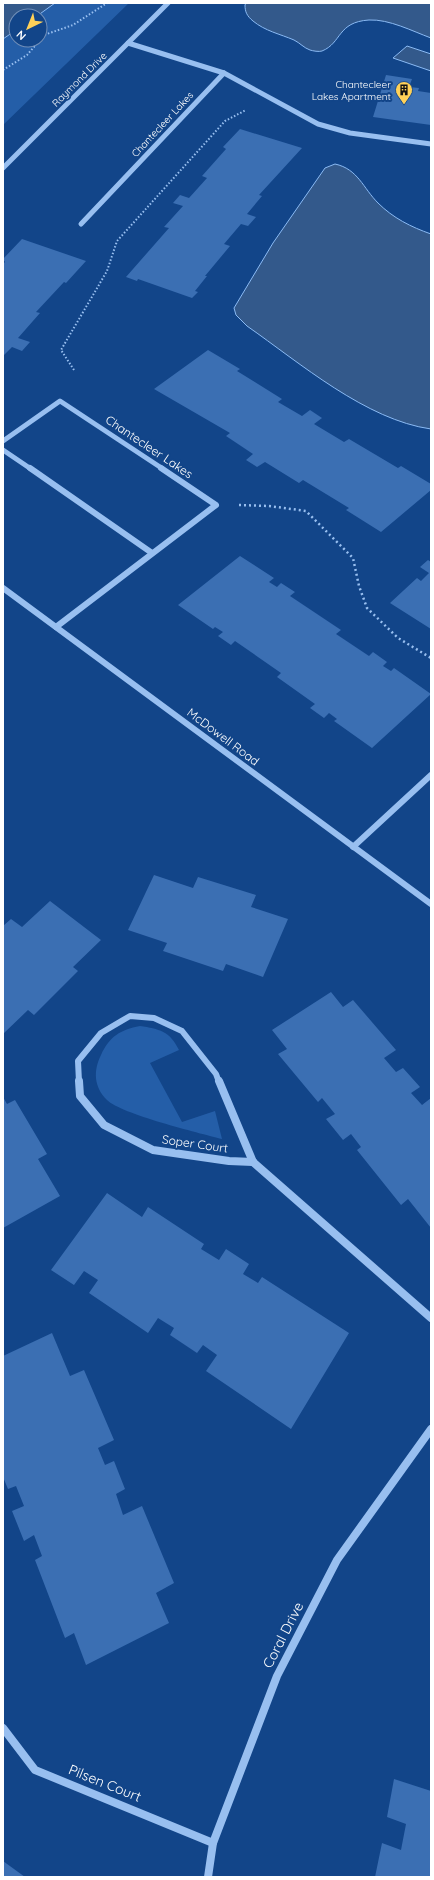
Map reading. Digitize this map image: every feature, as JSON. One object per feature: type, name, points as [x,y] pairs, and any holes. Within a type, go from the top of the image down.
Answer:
[{"type":"street","name":"Raymond Drive","points":[[3,168],[168,3]]},
{"type":"street","points":[[128,43],[224,73],[318,124],[350,133],[431,144]]},
{"type":"street","name":"Chantecleer Lakes","points":[[81,224],[224,73]]},
{"type":"street","name":"Chantecleer Lakes","points":[[3,441],[60,401],[216,505]]},
{"type":"street","points":[[3,450],[152,553]]},
{"type":"street","points":[[56,627],[216,505]]},
{"type":"street","name":"McDowell Road","points":[[3,588],[431,904]]},
{"type":"street","points":[[353,847],[431,775]]},
{"type":"street","name":"Soper Court","points":[[253,1162],[229,1161],[153,1150],[104,1125],[80,1096],[78,1061],[101,1033],[130,1016],[154,1018],[182,1031],[216,1074],[253,1162],[431,1318]]},
{"type":"street","name":"Coral Drive","points":[[208,1877],[213,1843],[277,1676],[334,1566],[431,1429]]},
{"type":"street","name":"Pilsen Court","points":[[3,1728],[35,1770],[213,1843]]},
{"type":"path","points":[[48,34],[73,25],[107,3]]},
{"type":"path","points":[[3,70],[26,55],[33,48]]},
{"type":"path","points":[[74,370],[61,350],[107,271],[117,241],[225,121],[249,108]]},
{"type":"path","points":[[216,505],[269,506],[306,511],[353,558],[359,586],[367,608],[398,638],[431,658]]},
{"type":"shaded area","points":[[3,3],[129,3],[3,125]]},
{"type":"shaded area","points":[[3,3],[55,3],[48,8],[8,8],[8,36],[3,39]]},
{"type":"shaded area","points":[[246,3],[431,3],[431,38],[392,23],[369,20],[351,25],[341,33],[333,43],[322,51],[313,51],[294,40],[268,30],[251,19],[247,14],[245,7]]},
{"type":"shaded area","points":[[407,46],[431,54],[431,71],[393,58]]},
{"type":"shaded area","points":[[335,164],[343,166],[355,175],[378,203],[396,218],[431,234],[431,429],[407,424],[382,414],[334,388],[247,326],[236,315],[234,308],[273,243],[325,168]]},
{"type":"shaded area","points":[[140,1026],[153,1028],[168,1035],[179,1050],[150,1063],[182,1122],[215,1111],[222,1139],[143,1117],[115,1105],[107,1100],[99,1090],[96,1073],[98,1061],[104,1048],[116,1035]]},
{"type":"building","name":"Chantecleer Lakes Apartment","points":[[386,75],[412,79],[409,87],[419,88],[418,91],[431,93],[431,125],[373,117]]},
{"type":"building","points":[[240,129],[302,148],[259,195],[262,196],[247,214],[256,217],[248,226],[241,224],[224,244],[230,246],[205,276],[207,276],[195,291],[198,292],[192,298],[138,279],[137,281],[126,277],[169,228],[164,227],[183,206],[173,203],[180,195],[189,198],[207,178],[202,176],[226,149],[223,147]]},
{"type":"building","points":[[22,239],[86,261],[36,312],[40,313],[18,338],[30,342],[22,351],[12,347],[3,356],[3,264],[5,262],[3,259]]},
{"type":"building","points":[[208,350],[240,369],[237,371],[282,399],[278,402],[302,416],[310,410],[322,418],[314,424],[344,442],[349,439],[398,468],[401,466],[431,484],[431,490],[381,532],[346,510],[349,508],[303,480],[299,483],[265,462],[257,467],[246,460],[253,454],[226,436],[230,433],[154,389]]},
{"type":"building","points":[[240,556],[274,578],[269,582],[277,587],[281,583],[295,592],[290,596],[341,630],[336,634],[369,656],[373,652],[387,662],[383,666],[391,671],[394,668],[431,694],[372,748],[334,721],[337,719],[329,713],[324,718],[310,708],[315,704],[277,677],[281,673],[235,641],[231,645],[218,636],[223,632],[215,627],[213,629],[178,605]]},
{"type":"building","points":[[428,560],[431,562],[431,629],[390,603],[417,578],[421,581],[429,573],[420,567]]},
{"type":"building","points":[[154,875],[193,888],[198,877],[256,895],[251,907],[288,919],[263,977],[226,964],[223,971],[163,951],[167,943],[128,930]]},
{"type":"building","points":[[50,901],[101,940],[73,967],[78,971],[34,1015],[28,1010],[3,1034],[3,926],[11,919],[22,927]]},
{"type":"building","points":[[331,992],[343,1007],[353,1000],[396,1050],[384,1058],[396,1072],[403,1068],[420,1087],[411,1093],[422,1105],[431,1098],[431,1228],[408,1199],[401,1205],[357,1150],[361,1147],[351,1134],[343,1140],[326,1119],[335,1114],[322,1098],[318,1102],[278,1054],[287,1049],[272,1030]]},
{"type":"building","points":[[3,1097],[7,1104],[15,1100],[47,1154],[38,1159],[60,1196],[3,1228]]},
{"type":"building","points":[[107,1193],[142,1217],[148,1207],[204,1244],[201,1249],[219,1260],[226,1249],[249,1264],[243,1274],[258,1283],[262,1277],[349,1333],[291,1429],[206,1371],[217,1355],[203,1345],[197,1353],[170,1335],[174,1328],[158,1318],[148,1333],[89,1293],[98,1280],[84,1271],[74,1285],[51,1270]]},
{"type":"building","points":[[52,1333],[70,1376],[84,1370],[114,1440],[98,1448],[105,1465],[114,1461],[125,1489],[116,1494],[123,1515],[142,1506],[174,1583],[156,1593],[169,1623],[86,1665],[74,1633],[65,1638],[35,1560],[42,1556],[34,1535],[24,1541],[12,1511],[24,1506],[16,1486],[8,1489],[3,1477],[3,1356]]},
{"type":"building","points":[[394,1779],[431,1791],[431,1877],[375,1877],[382,1843],[401,1850],[406,1824],[387,1817]]},
{"type":"building","points":[[3,1861],[25,1877],[3,1877]]},
{"type":"place","name":"Chantecleer Lakes Apartment","points":[[404,105]]}]
